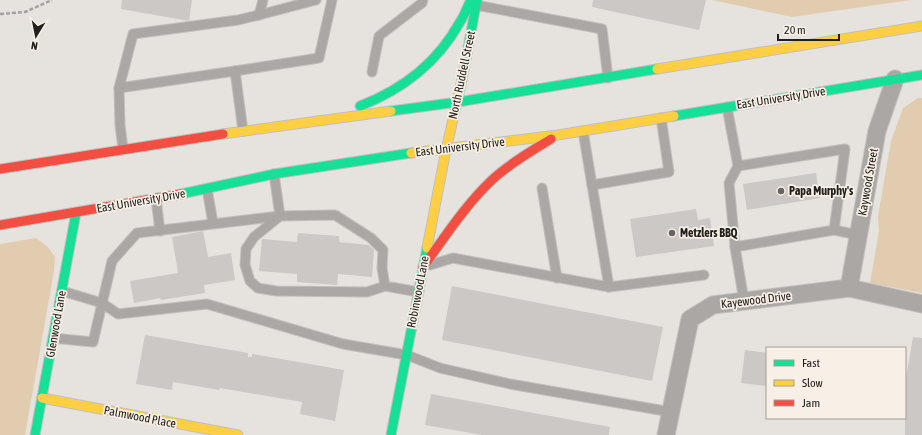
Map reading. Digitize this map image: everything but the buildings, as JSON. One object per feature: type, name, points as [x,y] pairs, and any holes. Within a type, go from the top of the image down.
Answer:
[{"type":"main road","points":[[319,120],[371,103],[394,91],[418,74],[442,48],[475,2]]},
{"type":"main road","name":"North Ruddell Street","points":[[446,150],[458,102],[475,2]]},
{"type":"main road","points":[[0,169],[243,131],[458,102],[922,26]]},
{"type":"main road","name":"East University Drive","points":[[0,225],[156,199],[274,174],[413,153],[558,135],[922,75]]},
{"type":"main road","points":[[423,267],[476,196],[494,178],[515,162],[558,135]]},
{"type":"main road","name":"Robinwood Lane","points":[[391,435],[446,150]]},
{"type":"main road","name":"Glenwood Lane","points":[[35,435],[76,213]]},
{"type":"main road","name":"Palmwood Place","points":[[42,398],[238,435]]},
{"type":"street","name":"Kaywood Street","points":[[849,288],[877,130],[895,79]]},
{"type":"street","name":"Kayewood Drive","points":[[666,435],[690,319],[713,305],[849,288],[922,304]]},
{"type":"lane","points":[[259,15],[263,0]]},
{"type":"lane","points":[[123,149],[120,125],[119,88],[133,34],[238,20],[316,0]]},
{"type":"lane","points":[[119,88],[319,58],[332,0]]},
{"type":"lane","points":[[372,72],[379,36],[422,3],[423,0]]},
{"type":"lane","points":[[475,2],[602,29],[608,78]]},
{"type":"lane","points":[[235,71],[243,131]]},
{"type":"lane","points":[[727,106],[738,166],[729,184],[735,247],[744,301]]},
{"type":"lane","points":[[592,185],[669,172],[660,118]]},
{"type":"lane","points":[[583,130],[609,287]]},
{"type":"lane","points":[[738,166],[845,149],[834,230]]},
{"type":"lane","points":[[274,174],[280,216]]},
{"type":"lane","points":[[542,188],[557,278]]},
{"type":"lane","points":[[208,189],[213,223]]},
{"type":"lane","points":[[156,199],[160,231]]},
{"type":"lane","points":[[53,338],[93,342],[112,261],[137,234],[213,223],[280,216],[336,215],[371,238],[383,250],[382,268],[385,286]]},
{"type":"lane","points":[[280,216],[254,236],[246,249],[245,265],[248,276],[250,281],[258,288],[276,291],[367,292],[385,286],[418,292]]},
{"type":"lane","points":[[735,247],[834,230],[858,235]]},
{"type":"lane","points":[[423,267],[453,258],[609,287],[704,275]]},
{"type":"lane","points":[[62,291],[102,303],[118,314],[207,304],[343,344],[406,355],[440,368],[510,384],[671,412]]},
{"type":"path","points":[[0,14],[25,12],[52,0]]},
{"type":"shaded area","points":[[712,0],[911,0],[792,17]]},
{"type":"shaded area","points":[[918,98],[922,98],[922,293],[870,283],[879,231],[878,216],[891,141],[903,108]]},
{"type":"shaded area","points":[[36,238],[48,247],[55,257],[54,271],[25,435],[0,435],[0,244]]},
{"type":"traffic: fast","points":[[360,106],[390,92],[418,73],[430,62],[451,36],[463,17],[471,0]]},
{"type":"traffic: fast","points":[[462,80],[477,0]]},
{"type":"traffic: fast","points":[[391,111],[458,102],[657,69]]},
{"type":"traffic: fast","points":[[674,116],[922,75]]},
{"type":"traffic: fast","points":[[181,194],[274,174],[411,153]]},
{"type":"traffic: fast","points":[[35,435],[76,213]]},
{"type":"traffic: fast","points":[[391,435],[427,248]]},
{"type":"traffic: slow","points":[[657,69],[922,26]]},
{"type":"traffic: slow","points":[[427,248],[446,150],[462,80]]},
{"type":"traffic: slow","points":[[223,134],[391,111]]},
{"type":"traffic: slow","points":[[411,153],[558,135],[674,116]]},
{"type":"traffic: slow","points":[[42,398],[238,435]]},
{"type":"traffic: jam","points":[[0,169],[223,134]]},
{"type":"traffic: jam","points":[[423,267],[456,221],[483,189],[507,168],[551,139]]},
{"type":"traffic: jam","points":[[0,225],[181,194]]},
{"type":"place","name":"Papa Murphy's","points":[[781,191]]},
{"type":"place","name":"Metzlers BBQ","points":[[672,233]]}]
